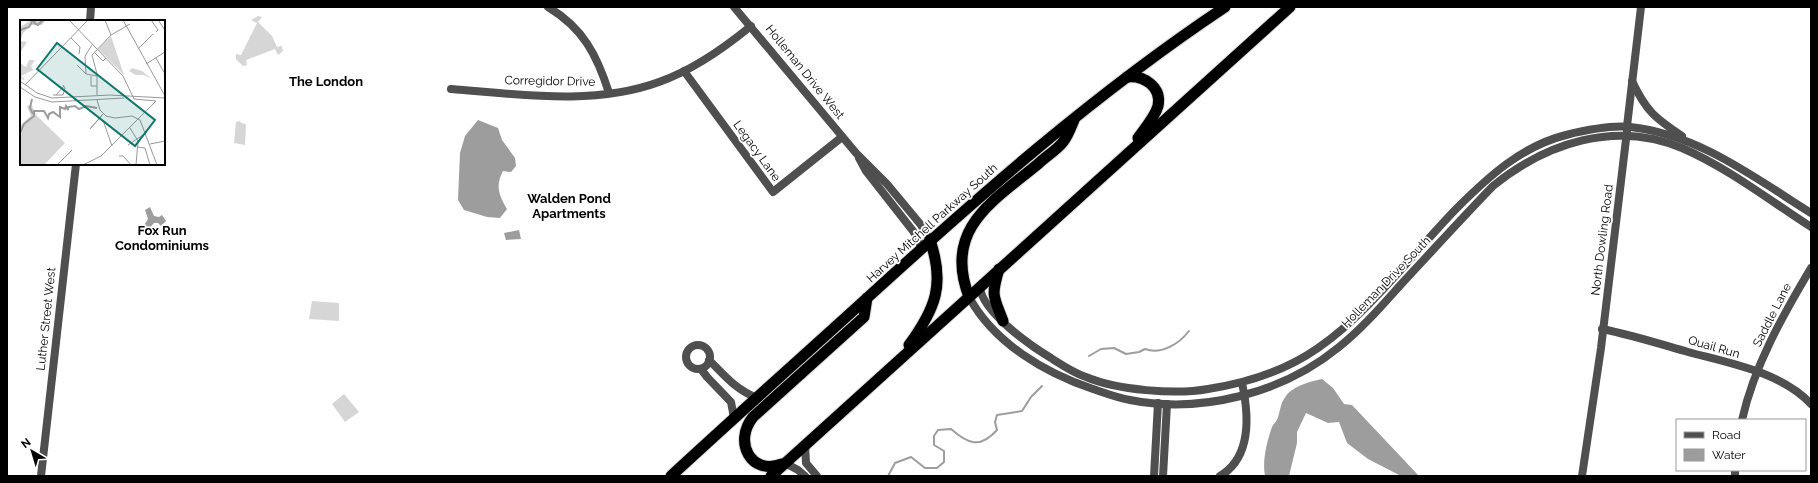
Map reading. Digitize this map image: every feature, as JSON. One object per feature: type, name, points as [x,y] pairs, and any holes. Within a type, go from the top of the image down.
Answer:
[{"type":"highway","name":"Harvey Mitchell Parkway South","points":[[672,476],[921,248],[1076,116],[1128,76],[1225,7]]},
{"type":"highway","points":[[771,476],[1290,7]]},
{"type":"highway","points":[[1128,76],[1144,78],[1150,83],[1158,98],[1158,106],[1154,114],[1130,150]]},
{"type":"highway","points":[[969,297],[963,280],[961,266],[962,251],[971,226],[990,204],[1063,142],[1076,116]]},
{"type":"highway","points":[[892,366],[920,330],[932,310],[938,278],[936,260],[930,240]]},
{"type":"highway","points":[[999,269],[994,296],[1002,322]]},
{"type":"highway","points":[[785,463],[774,468],[764,466],[754,460],[744,446],[744,435],[747,424],[864,317],[867,298]]},
{"type":"street","points":[[90,20],[91,7]]},
{"type":"street","points":[[548,7],[569,21],[586,41],[599,65],[609,93]]},
{"type":"street","name":"Holleman Drive West","points":[[734,7],[842,137],[887,184],[921,225],[930,240]]},
{"type":"street","name":"North Dowling Road","points":[[1582,476],[1627,136],[1641,7]]},
{"type":"street","name":"Corregidor Drive","points":[[451,89],[571,96],[609,93],[658,83],[684,71],[729,44],[751,26]]},
{"type":"street","name":"Legacy Lane","points":[[684,71],[772,192],[842,137]]},
{"type":"street","points":[[1632,81],[1648,110],[1658,120],[1694,144]]},
{"type":"street","name":"Holleman Drive South","points":[[980,287],[984,300],[1002,322],[1036,349],[1061,365],[1087,378],[1111,384],[1156,391],[1197,391],[1242,383],[1272,373],[1317,349],[1343,329],[1438,228],[1488,178],[1507,162],[1526,151],[1564,135],[1628,126],[1655,131],[1694,144],[1753,176],[1811,213]]},
{"type":"street","name":"Holleman Drive South","points":[[969,297],[974,308],[1012,346],[1041,366],[1069,379],[1102,392],[1129,400],[1167,404],[1211,402],[1244,394],[1286,380],[1322,359],[1339,347],[1372,317],[1493,186],[1512,170],[1544,152],[1574,142],[1592,138],[1627,136],[1662,142],[1700,157],[1728,173],[1811,227]]},
{"type":"street","name":"Holleman Drive West","points":[[856,153],[866,171],[914,232],[921,248]]},
{"type":"street","name":"Luther Street West","points":[[41,476],[76,165]]},
{"type":"street","name":"Saddle Lane","points":[[1742,419],[1757,373],[1780,322],[1811,268]]},
{"type":"street","name":"Quail Run","points":[[1602,329],[1625,334],[1757,373],[1784,384],[1811,404]]},
{"type":"street","points":[[709,360],[701,369],[695,369],[689,366],[686,361],[686,355],[689,349],[694,346],[700,346],[707,351],[709,360],[736,387],[742,392],[757,398]]},
{"type":"street","points":[[701,369],[731,402],[734,418]]},
{"type":"street","points":[[1225,475],[1236,462],[1243,450],[1246,433],[1242,383]]},
{"type":"street","points":[[1154,476],[1158,403]]},
{"type":"street","points":[[1163,476],[1167,404]]},
{"type":"street","points":[[805,445],[806,463],[817,476]]},
{"type":"street","points":[[785,463],[798,470],[805,476]]},
{"type":"shaded area","points":[[258,16],[262,17],[258,22],[272,36],[277,47],[282,46],[283,51],[278,55],[275,49],[246,60],[247,65],[243,66],[236,59],[236,54],[241,55],[257,23],[251,20]]},
{"type":"shaded area","points":[[240,121],[241,123],[246,124],[245,145],[234,143],[236,122]]},
{"type":"shaded area","points":[[312,301],[339,303],[339,321],[309,319]]},
{"type":"shaded area","points":[[344,394],[359,412],[345,422],[332,404]]},
{"type":"water","points":[[478,120],[498,128],[502,140],[515,158],[516,166],[511,172],[503,171],[499,181],[500,195],[507,209],[500,218],[487,217],[464,210],[458,200],[460,153],[465,136]]},
{"type":"water","points":[[150,207],[154,216],[159,217],[162,215],[166,221],[161,226],[158,223],[154,223],[148,230],[143,227],[148,219],[145,210]]},
{"type":"water","points":[[519,230],[521,239],[506,240],[504,233]]},
{"type":"water","points":[[1322,379],[1333,388],[1344,404],[1352,405],[1419,476],[1401,476],[1368,459],[1347,443],[1339,422],[1328,423],[1306,413],[1297,432],[1297,443],[1289,476],[1265,476],[1264,464],[1267,445],[1272,427],[1277,420],[1284,399],[1296,388],[1306,383]]},
{"type":"waterway","points":[[1089,356],[1101,349],[1114,348],[1126,354],[1139,352],[1145,349],[1157,351],[1175,344],[1189,331]]},
{"type":"waterway","points":[[888,476],[895,463],[911,457],[925,468],[937,468],[944,462],[944,451],[934,445],[934,436],[938,430],[951,429],[969,441],[979,442],[985,440],[997,430],[995,422],[997,415],[1022,411],[1031,397],[1042,386]]},
{"type":"district","name":"The London","points":[[326,81]]},
{"type":"district","name":"Walden Pond Apartments","points":[[569,206]]},
{"type":"district","name":"Fox Run Condominiums","points":[[162,238]]}]
